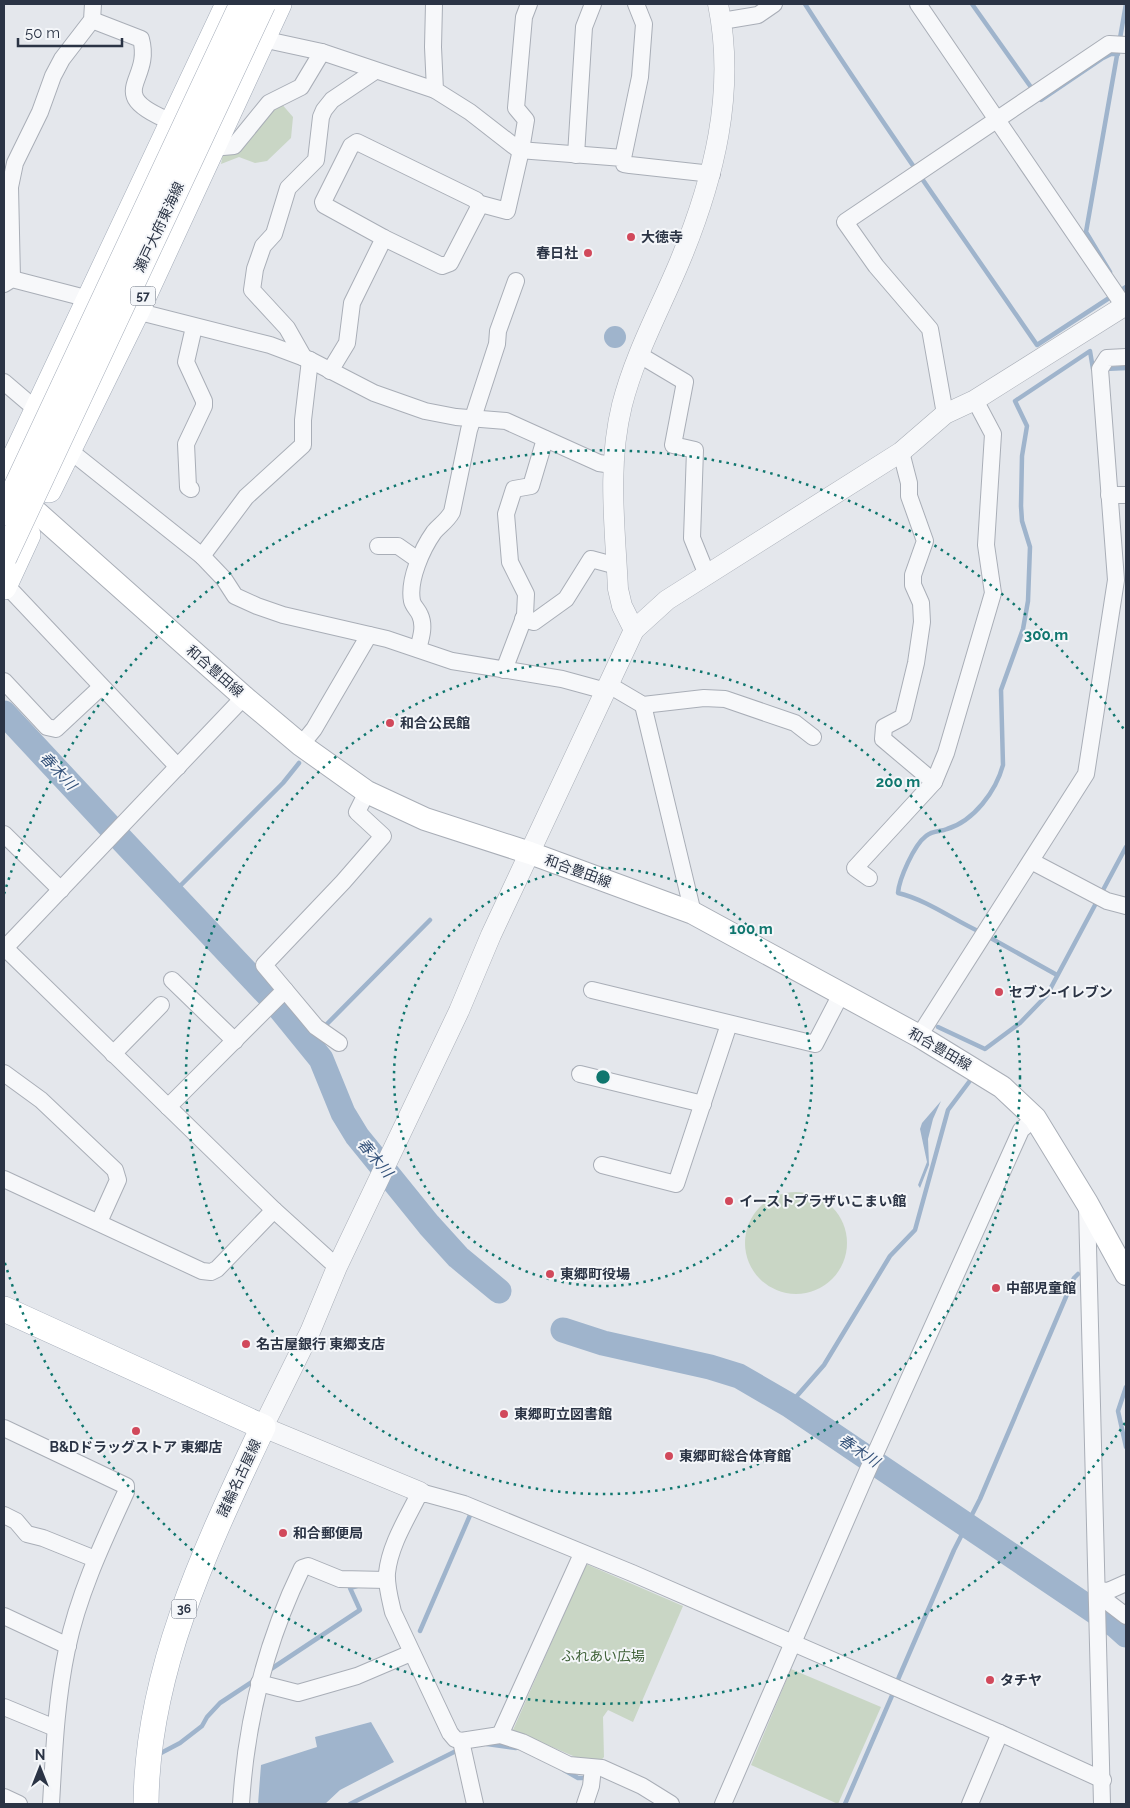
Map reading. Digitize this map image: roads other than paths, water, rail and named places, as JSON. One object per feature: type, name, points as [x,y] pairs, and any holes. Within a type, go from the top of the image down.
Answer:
[{"type":"main road","points":[[4,481],[38,411],[88,298],[228,4]]},
{"type":"main road","name":"瀬戸大府東海線","points":[[4,513],[242,4]]},
{"type":"main road","name":"瀬戸大府東海線","points":[[4,558],[263,4]]},
{"type":"main road","name":"57","points":[[4,585],[136,311],[279,4]]},
{"type":"main road","name":"和合豊田線","points":[[4,481],[37,515],[244,697],[301,745],[367,792],[424,819],[530,853],[693,912],[919,1036],[1002,1087],[1035,1118],[1087,1203],[1126,1273]]},
{"type":"main road","name":"諸輪名古屋線","points":[[4,1309],[263,1426],[203,1556],[163,1674],[149,1758],[146,1804]]},
{"type":"street","points":[[434,4],[435,90]]},
{"type":"street","points":[[477,203],[507,211],[526,120],[516,108],[524,17],[529,4]]},
{"type":"street","points":[[576,155],[584,27],[592,4]]},
{"type":"street","points":[[636,4],[644,24],[640,77],[623,158],[624,164],[712,174]]},
{"type":"street","points":[[634,630],[622,606],[617,566],[612,465],[622,406],[638,354],[680,260],[712,174],[721,125],[725,72],[720,12],[758,15],[774,4]]},
{"type":"street","points":[[918,4],[996,121],[1125,306],[974,400],[945,414],[901,452],[667,600],[634,630],[393,1151],[337,1267],[310,1332],[263,1426],[420,1492],[464,1504],[792,1643],[1000,1733],[1102,1780]]},
{"type":"street","points":[[172,122],[148,112],[137,103],[132,89],[144,51],[141,39],[93,12],[53,76],[40,112],[15,163],[10,187],[8,281],[88,298],[270,345],[307,359],[374,393],[425,411],[473,419],[506,421],[598,463],[612,465]]},
{"type":"street","points":[[262,39],[322,52],[435,90],[521,150],[623,158]]},
{"type":"street","points":[[945,414],[930,329],[876,266],[845,222],[1109,44],[1126,46]]},
{"type":"street","points":[[213,143],[223,147],[234,146],[269,103],[301,87],[322,52]]},
{"type":"street","points":[[202,556],[246,497],[303,444],[307,359],[288,328],[252,290],[255,269],[263,246],[274,234],[288,188],[316,160],[321,117],[324,110],[332,100],[375,71]]},
{"type":"street","points":[[357,142],[476,200],[479,207],[450,263],[442,266],[384,238],[324,205],[323,202],[351,146],[357,142]]},
{"type":"street","points":[[330,371],[347,342],[352,303],[384,238]]},
{"type":"street","points":[[418,649],[422,634],[422,622],[412,602],[418,560],[435,530],[448,519],[452,512],[460,467],[473,419],[497,344],[498,331],[516,280]]},
{"type":"street","points":[[190,489],[188,487],[186,444],[204,406],[204,401],[186,362],[194,326]]},
{"type":"street","points":[[638,354],[685,382],[673,445],[695,450],[692,538],[707,575]]},
{"type":"street","points":[[919,1036],[1086,774],[1116,580],[1100,369],[1106,358],[1126,357]]},
{"type":"street","points":[[4,382],[38,411]]},
{"type":"street","points":[[869,878],[855,868],[934,782],[946,753],[993,593],[986,545],[993,434],[974,400]]},
{"type":"street","points":[[504,670],[523,619],[526,594],[510,562],[506,514],[514,489],[531,486],[545,439]]},
{"type":"street","points":[[69,450],[202,556],[224,579],[235,596],[257,606],[283,615],[369,635],[452,661],[608,688],[643,705],[704,698],[725,699],[795,723],[813,737]]},
{"type":"street","points":[[901,452],[909,483],[909,496],[924,541],[913,575],[913,585],[921,602],[922,622],[916,663],[903,717],[884,726],[882,739],[934,782]]},
{"type":"street","points":[[1109,495],[1126,495]]},
{"type":"street","points":[[378,546],[398,546],[418,560]]},
{"type":"street","points":[[523,619],[534,622],[566,599],[591,559],[617,566]]},
{"type":"street","points":[[4,585],[178,768]]},
{"type":"street","points":[[301,745],[314,729],[369,635]]},
{"type":"street","points":[[4,681],[47,727],[56,729],[101,687]]},
{"type":"street","points":[[244,697],[61,890],[4,947],[274,1210],[337,1267]]},
{"type":"street","points":[[643,705],[693,912]]},
{"type":"street","points":[[339,1042],[316,1027],[264,965],[343,882],[382,836],[357,812],[367,792]]},
{"type":"street","points":[[4,834],[61,890]]},
{"type":"street","points":[[1031,861],[1107,901],[1126,906]]},
{"type":"street","points":[[172,980],[235,1041]]},
{"type":"street","points":[[168,1107],[285,990]]},
{"type":"street","points":[[592,990],[815,1044],[841,994]]},
{"type":"street","points":[[113,1054],[161,1005]]},
{"type":"street","points":[[602,1165],[676,1184],[729,1024]]},
{"type":"street","points":[[4,1073],[40,1100],[115,1170],[118,1180],[100,1222]]},
{"type":"street","points":[[580,1074],[702,1104]]},
{"type":"street","points":[[723,1804],[868,1469],[1021,1130],[1035,1118]]},
{"type":"street","points":[[4,1179],[202,1271],[211,1272],[217,1268],[274,1210]]},
{"type":"street","points":[[1087,1203],[1101,1596],[1097,1626],[1102,1804]]},
{"type":"street","points":[[4,1428],[126,1486],[126,1492],[95,1559],[68,1646],[55,1728],[51,1804]]},
{"type":"street","points":[[420,1492],[398,1537],[387,1572],[387,1580],[393,1612],[411,1653],[450,1733],[461,1741],[474,1804]]},
{"type":"street","points":[[10,1518],[27,1534],[43,1538],[95,1559]]},
{"type":"street","points":[[500,1735],[582,1554]]},
{"type":"street","points":[[241,1804],[247,1742],[259,1683],[270,1644],[302,1568],[308,1566],[340,1579],[387,1580]]},
{"type":"street","points":[[1101,1596],[1108,1590],[1126,1583]]},
{"type":"street","points":[[1101,1596],[1126,1616]]},
{"type":"street","points":[[4,1616],[68,1646]]},
{"type":"street","points":[[259,1683],[298,1693],[358,1676],[411,1653]]},
{"type":"street","points":[[4,1707],[55,1728]]},
{"type":"street","points":[[970,1804],[1000,1733]]},
{"type":"street","points":[[461,1741],[500,1735],[522,1742],[569,1765],[602,1768],[642,1786],[671,1804]]},
{"type":"street","points":[[585,1804],[591,1786],[593,1768]]},
{"type":"street","points":[[4,1797],[19,1804]]},
{"type":"water","points":[[615,326],[623,329],[626,337],[623,345],[615,348],[607,345],[604,337],[607,329]]},
{"type":"water","points":[[941,1101],[933,1119],[928,1139],[929,1165],[920,1188],[918,1185],[927,1162],[920,1129],[922,1123]]},
{"type":"water","points":[[371,1722],[394,1762],[340,1790],[325,1804],[258,1804],[261,1765],[317,1747],[315,1737]]},
{"type":"waterway","points":[[805,4],[890,133],[1037,345],[1126,287]]},
{"type":"waterway","points":[[972,4],[1033,90]]},
{"type":"waterway","points":[[1110,272],[1086,232],[1126,4]]},
{"type":"waterway","points":[[1038,96],[1041,100],[1103,58],[1111,54],[1118,54]]},
{"type":"waterway","points":[[980,932],[929,905],[898,893],[899,887],[908,863],[921,840],[931,833],[957,825],[975,812],[995,785],[1003,765],[1001,690],[1023,629],[1028,601],[1030,547],[1022,521],[1021,506],[1022,456],[1027,426],[1015,401],[1090,351],[1093,369],[1095,369]]},
{"type":"waterway","points":[[1105,369],[1126,368]]},
{"type":"waterway","name":"春木川","points":[[4,713],[112,829]]},
{"type":"waterway","points":[[173,893],[283,783],[299,763]]},
{"type":"waterway","name":"春木川","points":[[120,838],[269,996]]},
{"type":"waterway","points":[[938,1027],[985,1049],[1020,1023],[1047,995],[1126,847]]},
{"type":"waterway","points":[[324,1027],[430,920]]},
{"type":"waterway","points":[[987,936],[1057,975]]},
{"type":"waterway","name":"春木川","points":[[277,1005],[321,1059],[343,1113],[357,1136],[429,1225],[458,1257],[499,1291]]},
{"type":"waterway","points":[[304,1038],[315,1032]]},
{"type":"waterway","points":[[789,1405],[824,1365],[890,1256],[915,1230],[948,1110],[969,1082]]},
{"type":"waterway","points":[[896,1684],[954,1550],[980,1499],[1074,1278],[1078,1274]]},
{"type":"waterway","name":"春木川","points":[[563,1330],[603,1343],[710,1367],[739,1376],[789,1405],[1116,1626],[1126,1635]]},
{"type":"waterway","points":[[1126,1387],[1118,1411],[1126,1447]]},
{"type":"waterway","points":[[420,1631],[471,1513]]},
{"type":"waterway","points":[[268,1671],[360,1610],[350,1588],[357,1586]]},
{"type":"waterway","points":[[161,1753],[180,1743],[202,1726],[207,1717],[220,1703],[255,1680]]},
{"type":"waterway","points":[[845,1804],[894,1691]]},
{"type":"waterway","points":[[487,1744],[516,1748]]},
{"type":"waterway","points":[[350,1804],[456,1751]]},
{"type":"waterway","points":[[564,1770],[578,1778],[588,1778]]},
{"type":"place","name":"大徳寺","points":[[631,237]]},
{"type":"place","name":"春日社","points":[[588,253]]},
{"type":"place","name":"和合公民館","points":[[390,723]]},
{"type":"place","name":"セブン-イレブン","points":[[999,992]]},
{"type":"place","name":"イーストプラザいこまい館","points":[[729,1201]]},
{"type":"place","name":"東郷町役場","points":[[550,1274]]},
{"type":"place","name":"中部児童館","points":[[996,1288]]},
{"type":"place","name":"名古屋銀行 東郷支店","points":[[246,1344]]},
{"type":"place","name":"東郷町立図書館","points":[[504,1414]]},
{"type":"place","name":"B&Dドラッグストア 東郷店","points":[[136,1431]]},
{"type":"place","name":"東郷町総合体育館","points":[[669,1456]]},
{"type":"place","name":"和合郵便局","points":[[283,1533]]},
{"type":"place","name":"タチヤ","points":[[990,1680]]},
{"type":"park label","name":"ふれあい広場","points":[[603,1656]]}]
